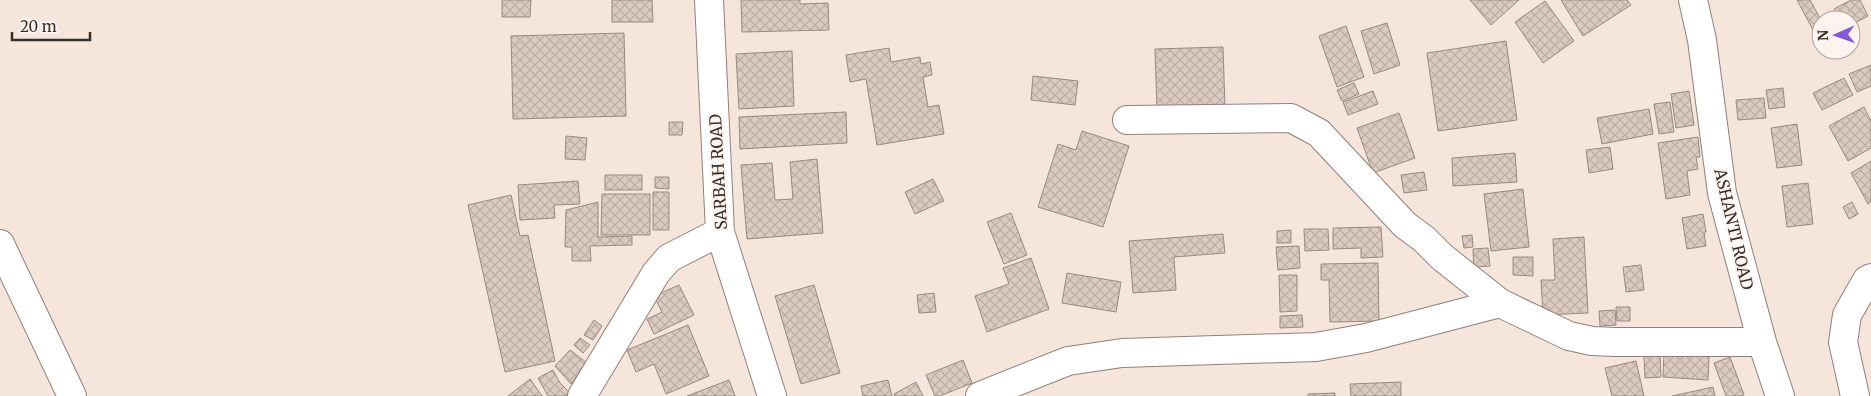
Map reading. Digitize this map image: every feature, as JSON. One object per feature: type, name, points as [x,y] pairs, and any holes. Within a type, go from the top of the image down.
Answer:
[{"type":"street","name":"SARBAH ROAD","points":[[709,0],[720,232],[772,396]]},
{"type":"street","name":"ASHANTI ROAD","points":[[1693,0],[1702,40],[1722,193],[1762,342],[1780,396]]},
{"type":"street","points":[[1127,120],[1291,118],[1319,133],[1405,225],[1500,303],[1569,336],[1592,341],[1762,342]]},
{"type":"street","points":[[582,396],[656,273],[669,258],[720,232]]},
{"type":"street","points":[[0,244],[72,396]]},
{"type":"street","points":[[1855,396],[1843,342],[1847,315],[1867,280],[1871,278]]},
{"type":"street","points":[[980,396],[1068,361],[1122,353],[1316,347],[1366,338],[1500,303]]},
{"type":"building","points":[[502,0],[531,0],[530,17],[502,17]]},
{"type":"building","points":[[612,0],[652,0],[653,22],[612,22]]},
{"type":"building","points":[[741,0],[800,0],[800,4],[828,3],[829,30],[742,32]]},
{"type":"building","points":[[1470,0],[1519,0],[1491,25]]},
{"type":"building","points":[[1561,0],[1627,0],[1631,5],[1583,36]]},
{"type":"building","points":[[1797,0],[1810,0],[1816,10],[1811,10],[1811,26]]},
{"type":"building","points":[[1851,0],[1860,0],[1868,16],[1861,20],[1861,10],[1834,9]]},
{"type":"building","points":[[1545,1],[1574,41],[1543,63],[1515,22]]},
{"type":"building","points":[[1387,23],[1400,65],[1374,74],[1361,31]]},
{"type":"building","points":[[1346,26],[1364,77],[1337,87],[1319,36]]},
{"type":"building","points":[[624,33],[626,116],[513,119],[511,36]]},
{"type":"building","points":[[1506,41],[1517,120],[1438,131],[1427,53]]},
{"type":"building","points":[[1223,47],[1225,108],[1157,111],[1155,49]]},
{"type":"building","points":[[889,48],[891,62],[920,57],[921,64],[930,62],[932,75],[923,77],[928,107],[939,105],[944,134],[877,145],[866,79],[850,82],[846,55]]},
{"type":"building","points":[[792,51],[794,106],[739,109],[736,54]]},
{"type":"building","points":[[1871,65],[1871,86],[1857,92],[1849,74]]},
{"type":"building","points":[[1033,76],[1078,81],[1075,105],[1031,100]]},
{"type":"building","points":[[1844,78],[1853,95],[1822,110],[1813,93]]},
{"type":"building","points":[[1354,83],[1359,94],[1342,101],[1337,90]]},
{"type":"building","points":[[1783,88],[1785,107],[1769,109],[1766,90]]},
{"type":"building","points":[[1373,91],[1378,104],[1348,115],[1343,102]]},
{"type":"building","points":[[1689,91],[1694,125],[1676,128],[1671,94]]},
{"type":"building","points":[[1764,98],[1766,118],[1738,120],[1736,100]]},
{"type":"building","points":[[1670,102],[1674,132],[1659,134],[1654,104]]},
{"type":"building","points":[[1864,107],[1871,121],[1871,148],[1848,161],[1829,126]]},
{"type":"building","points":[[1649,109],[1653,134],[1602,144],[1597,118]]},
{"type":"building","points":[[846,112],[847,143],[740,149],[739,117]]},
{"type":"building","points":[[1399,113],[1415,158],[1373,173],[1357,128]]},
{"type":"building","points":[[669,122],[683,122],[682,135],[669,135]]},
{"type":"building","points":[[1797,124],[1802,165],[1777,168],[1771,128]]},
{"type":"building","points":[[1082,131],[1129,146],[1103,227],[1038,207],[1058,144],[1076,150]]},
{"type":"building","points":[[566,136],[587,138],[585,160],[565,159]]},
{"type":"building","points":[[1698,137],[1700,157],[1696,157],[1698,169],[1687,171],[1690,195],[1666,199],[1658,143]]},
{"type":"building","points":[[1610,147],[1613,169],[1589,173],[1586,150]]},
{"type":"building","points":[[1515,153],[1517,182],[1453,186],[1452,158]]},
{"type":"building","points":[[817,159],[823,233],[747,239],[741,165],[772,163],[775,200],[793,199],[790,162]]},
{"type":"building","points":[[1871,161],[1871,202],[1868,204],[1851,173]]},
{"type":"building","points":[[1424,172],[1427,190],[1404,193],[1401,175]]},
{"type":"building","points":[[605,175],[642,175],[642,190],[605,190]]},
{"type":"building","points":[[655,177],[669,177],[669,189],[655,188]]},
{"type":"building","points":[[933,179],[944,201],[915,214],[905,192]]},
{"type":"building","points":[[578,181],[580,204],[554,205],[555,218],[520,220],[518,185]]},
{"type":"building","points":[[1808,183],[1813,224],[1787,227],[1782,186]]},
{"type":"building","points":[[1523,189],[1529,247],[1491,251],[1484,194]]},
{"type":"building","points":[[653,192],[669,192],[669,230],[653,230]]},
{"type":"building","points":[[602,194],[650,194],[650,235],[601,235]]},
{"type":"building","points":[[511,195],[520,236],[528,235],[555,361],[505,372],[468,205]]},
{"type":"building","points":[[598,202],[598,237],[632,236],[632,245],[590,246],[591,261],[572,261],[572,247],[565,247],[566,210]]},
{"type":"building","points":[[1852,202],[1858,214],[1849,219],[1843,207]]},
{"type":"building","points":[[1011,213],[1027,255],[1004,264],[987,222]]},
{"type":"building","points":[[1703,214],[1706,246],[1687,249],[1682,218]]},
{"type":"building","points":[[1381,227],[1383,257],[1361,258],[1361,248],[1333,249],[1333,228]]},
{"type":"building","points":[[1304,229],[1328,229],[1329,250],[1305,251]]},
{"type":"building","points":[[1291,230],[1291,243],[1277,243],[1277,231]]},
{"type":"building","points":[[1223,234],[1225,253],[1174,257],[1176,290],[1133,293],[1129,241]]},
{"type":"building","points":[[1472,235],[1473,247],[1464,248],[1462,236]]},
{"type":"building","points":[[1584,237],[1588,313],[1543,315],[1541,280],[1555,280],[1553,239]]},
{"type":"building","points":[[1299,246],[1300,268],[1278,270],[1276,247]]},
{"type":"building","points":[[1488,248],[1490,266],[1474,267],[1473,249]]},
{"type":"building","points":[[1513,257],[1533,257],[1533,276],[1513,275]]},
{"type":"building","points":[[1031,258],[1049,309],[987,332],[975,296],[1009,284],[1003,268]]},
{"type":"building","points":[[1378,263],[1379,321],[1330,322],[1329,280],[1321,280],[1321,264]]},
{"type":"building","points":[[1641,265],[1644,290],[1626,292],[1623,267]]},
{"type":"building","points":[[1067,273],[1121,282],[1116,312],[1062,303]]},
{"type":"building","points":[[1279,275],[1297,275],[1297,311],[1280,312]]},
{"type":"building","points":[[679,285],[694,315],[654,334],[647,319],[662,312],[654,296]]},
{"type":"building","points":[[814,285],[840,373],[801,384],[775,296]]},
{"type":"building","points":[[934,293],[936,312],[919,313],[917,295]]},
{"type":"building","points":[[1616,307],[1630,307],[1630,321],[1617,321]]},
{"type":"building","points":[[1615,310],[1616,325],[1600,326],[1599,311]]},
{"type":"building","points":[[1302,315],[1303,327],[1280,328],[1280,316]]},
{"type":"building","points":[[594,320],[602,326],[593,340],[584,335]]},
{"type":"building","points":[[688,325],[709,376],[666,394],[654,364],[636,372],[627,350]]},
{"type":"building","points":[[580,338],[590,345],[583,353],[574,345]]},
{"type":"building","points":[[570,350],[587,363],[571,384],[555,366]]},
{"type":"building","points":[[1664,353],[1709,356],[1708,380],[1663,377]]},
{"type":"building","points":[[1660,355],[1661,377],[1645,378],[1644,356]]},
{"type":"building","points":[[1730,357],[1744,395],[1726,396],[1714,363]]},
{"type":"building","points":[[963,360],[972,383],[940,396],[935,396],[926,375]]},
{"type":"building","points":[[1636,361],[1644,396],[1612,396],[1605,368]]},
{"type":"building","points":[[553,370],[560,383],[569,392],[567,396],[548,396],[538,378]]},
{"type":"building","points":[[530,379],[542,396],[508,396]]},
{"type":"building","points":[[729,380],[735,396],[687,396]]},
{"type":"building","points":[[888,380],[892,396],[863,396],[861,386]]},
{"type":"building","points":[[916,382],[923,396],[895,396],[894,394]]},
{"type":"building","points":[[1401,382],[1401,396],[1351,396],[1350,384]]},
{"type":"building","points":[[1713,387],[1715,396],[1672,396]]},
{"type":"building","points":[[1335,393],[1335,396],[1308,396],[1308,394]]}]
